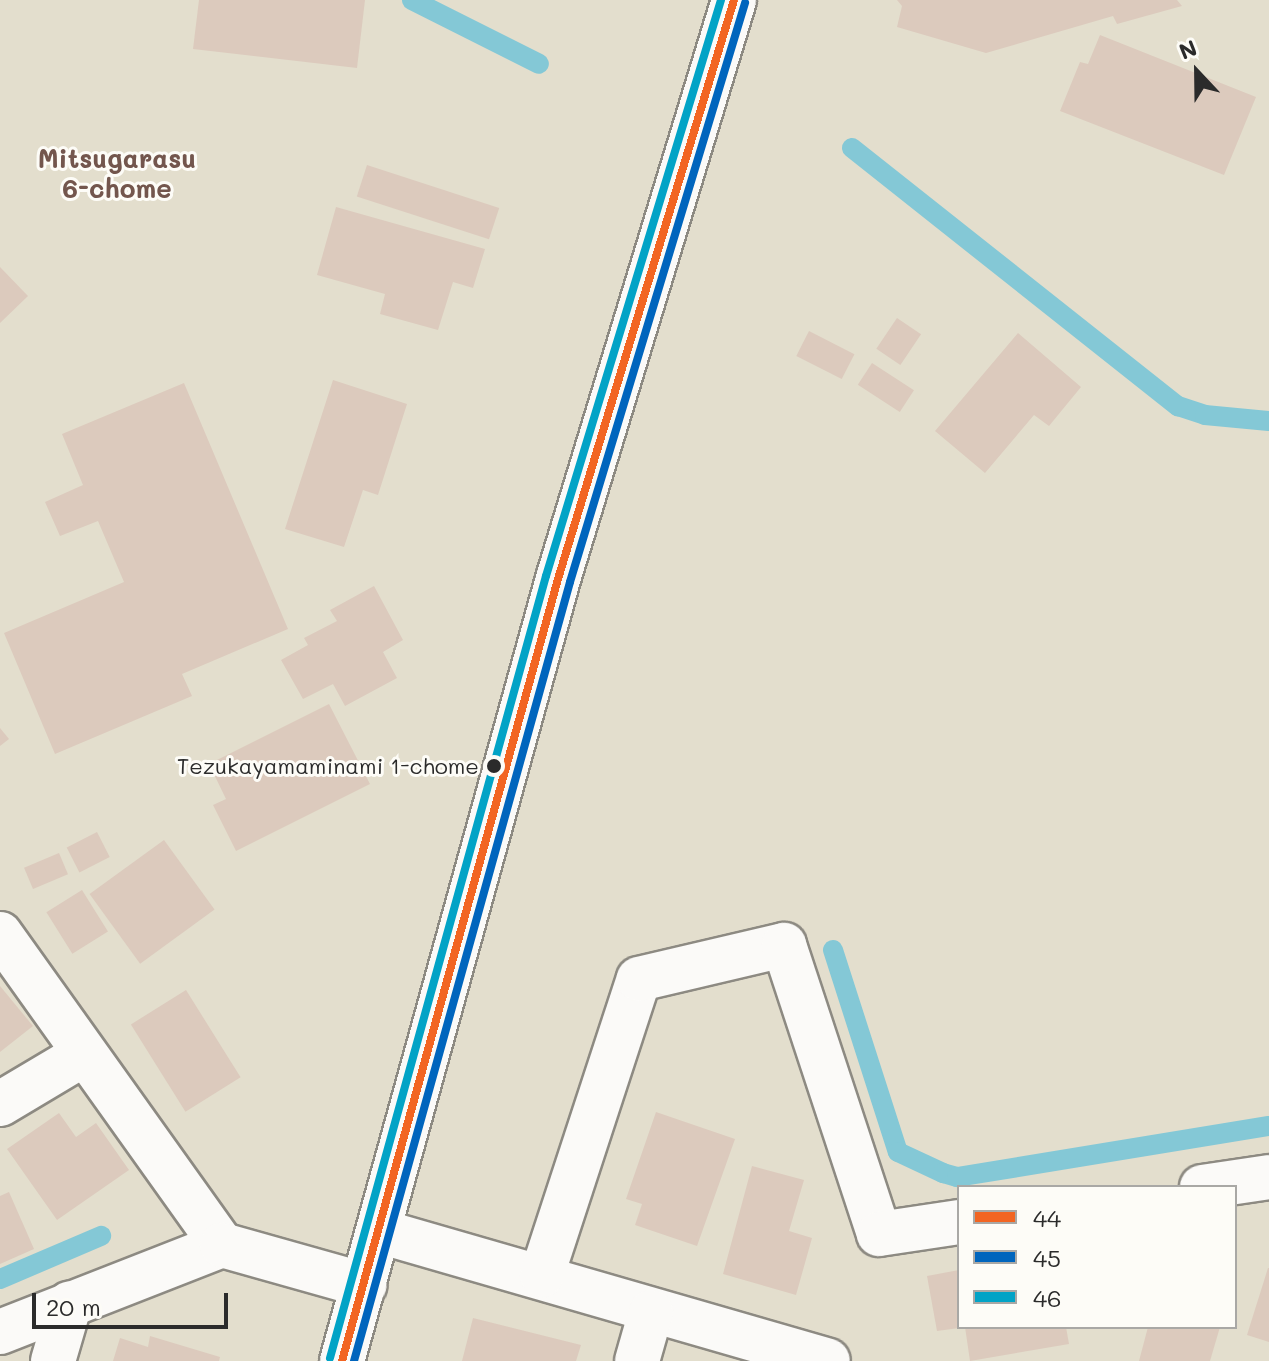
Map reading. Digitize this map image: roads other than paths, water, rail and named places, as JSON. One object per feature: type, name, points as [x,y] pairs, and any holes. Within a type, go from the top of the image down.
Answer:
[{"type":"street","points":[[342,1361],[558,579],[734,0]]},
{"type":"street","points":[[0,934],[222,1245]]},
{"type":"street","points":[[542,1275],[639,979],[784,945],[879,1234],[957,1222]]},
{"type":"street","points":[[0,1104],[84,1054]]},
{"type":"street","points":[[1215,1185],[1269,1177]]},
{"type":"street","points":[[379,1231],[542,1275],[651,1312],[828,1361]]},
{"type":"street","points":[[0,1332],[222,1245],[364,1285]]},
{"type":"street","points":[[53,1361],[70,1303]]},
{"type":"street","points":[[637,1361],[651,1312]]},
{"type":"waterway","points":[[412,0],[539,64]]},
{"type":"waterway","points":[[852,148],[1178,406],[1205,415],[1269,421]]},
{"type":"waterway","points":[[833,950],[898,1152],[943,1173],[957,1177],[1269,1126]]},
{"type":"waterway","points":[[0,1279],[101,1236]]},
{"type":"place","name":"Tezukayamaminami 1-chome","points":[[494,766]]},
{"type":"district","name":"Mitsugarasu 6-chome","points":[[117,174]]}]
